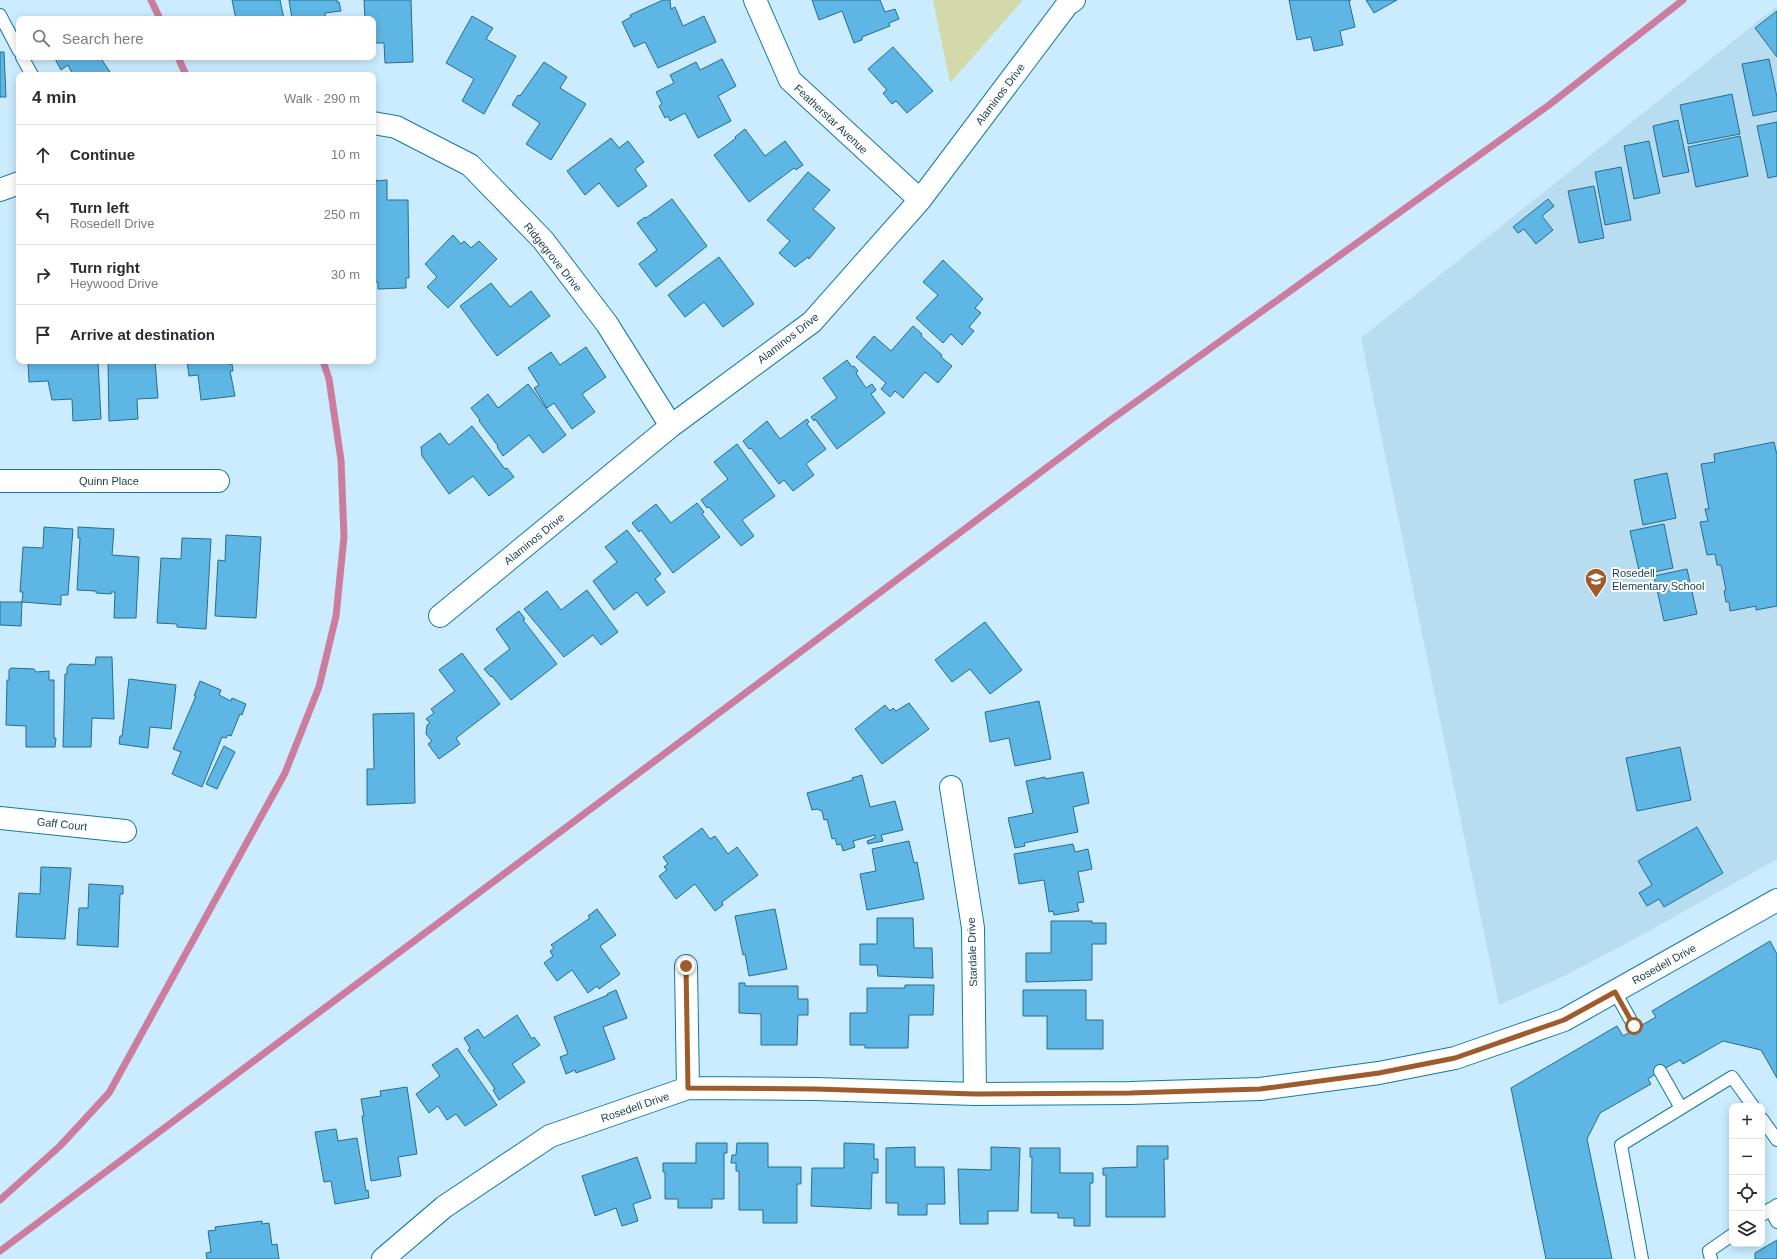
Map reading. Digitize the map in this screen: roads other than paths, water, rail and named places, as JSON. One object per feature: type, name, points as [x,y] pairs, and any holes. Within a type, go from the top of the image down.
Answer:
[{"type":"street","name":"Featherstar Avenue","points":[[755,0],[790,80],[920,200]]},
{"type":"street","name":"Alaminos Drive","points":[[440,616],[671,426],[812,322],[920,200],[1067,5],[1074,0]]},
{"type":"street","name":"Ridgegrove Drive","points":[[376,124],[396,127],[470,165],[543,240],[607,324],[671,426]]},
{"type":"street","points":[[0,190],[16,184]]},
{"type":"street","name":"Quinn Place","points":[[0,481],[218,482]]},
{"type":"street","name":"Stardale Drive","points":[[951,787],[973,928],[975,1094]]},
{"type":"street","name":"Gaff Court","points":[[0,818],[125,831]]},
{"type":"street","name":"Rosedell Drive","points":[[383,1259],[444,1207],[550,1136],[688,1088],[815,1089],[975,1094],[1130,1093],[1260,1089],[1379,1073],[1455,1058],[1564,1020],[1777,900]]},
{"type":"street","points":[[686,966],[688,1088]]},
{"type":"lane","points":[[0,15],[16,45]]},
{"type":"lane","points":[[24,60],[30,72]]},
{"type":"lane","points":[[1615,992],[1634,1026]]},
{"type":"lane","points":[[1660,1071],[1681,1108]]},
{"type":"lane","points":[[1642,1259],[1621,1145],[1732,1077],[1751,1103]]},
{"type":"lane","points":[[1765,1123],[1777,1140]]},
{"type":"lane","points":[[1770,1209],[1777,1222]]},
{"type":"lane","points":[[1711,1259],[1709,1251],[1729,1237]]},
{"type":"waterway","points":[[151,0],[159,16]]},
{"type":"waterway","points":[[0,1251],[1105,424],[1549,105],[1683,0]]},
{"type":"waterway","points":[[179,60],[185,72]]},
{"type":"waterway","points":[[0,1200],[60,1146],[109,1093],[285,773],[319,687],[336,616],[344,537],[341,460],[329,379],[324,364]]},
{"type":"place","name":"Rosedell Elementary School","points":[[1596,598]]}]
